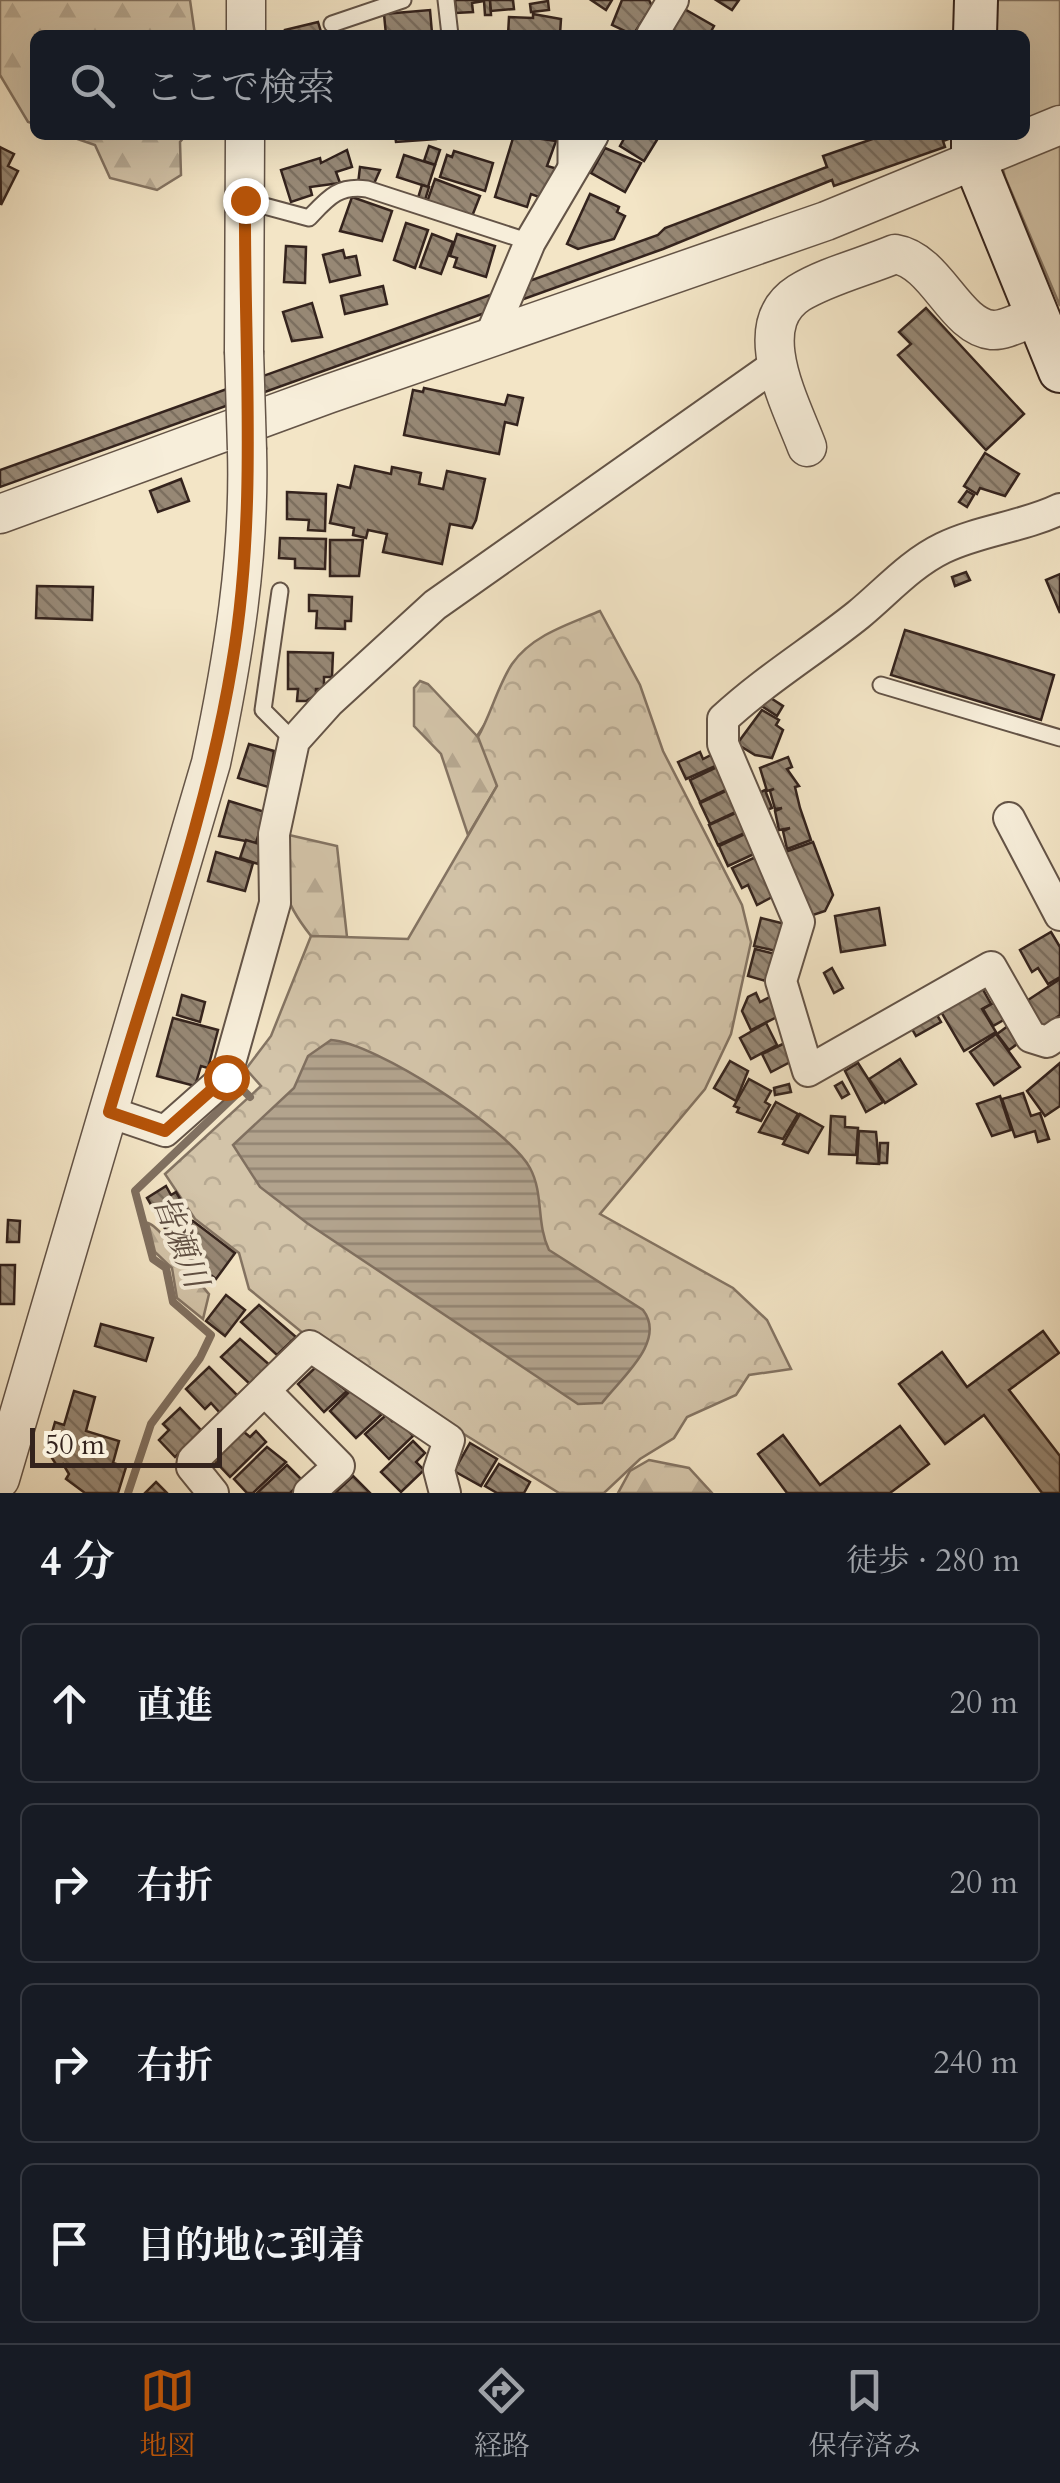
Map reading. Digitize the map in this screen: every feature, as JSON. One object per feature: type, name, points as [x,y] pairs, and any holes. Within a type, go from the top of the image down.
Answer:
[{"type":"main road","points":[[973,146],[1060,371]]},
{"type":"street","points":[[246,0],[246,30]]},
{"type":"street","points":[[655,30],[673,0]]},
{"type":"street","points":[[1030,132],[1060,125]]},
{"type":"street","points":[[0,1479],[218,730],[232,664],[244,558],[247,450],[245,140]]},
{"type":"street","points":[[490,338],[530,242],[590,140]]},
{"type":"street","points":[[0,514],[826,220],[973,146],[998,140]]},
{"type":"street","points":[[806,446],[776,364],[775,337],[789,302],[799,293],[895,254],[920,264],[979,325],[994,330],[1037,316]]},
{"type":"street","points":[[109,1112],[165,1131],[226,1077],[275,903],[274,834],[294,741],[329,702],[434,605],[776,364]]},
{"type":"street","points":[[1060,508],[1037,520],[949,545],[920,560],[810,652],[756,688],[723,719],[723,744],[799,922],[780,981],[808,1071],[990,967],[1030,1037],[1047,1042],[1060,1033]]},
{"type":"street","points":[[1008,818],[1060,915]]},
{"type":"street","points":[[212,1493],[192,1466],[193,1460],[310,1346],[449,1440],[439,1470],[445,1493]]},
{"type":"street","points":[[266,1392],[338,1466],[309,1493]]},
{"type":"lane","points":[[332,24],[403,0]]},
{"type":"lane","points":[[446,0],[449,30]]},
{"type":"lane","points":[[566,140],[566,180]]},
{"type":"lane","points":[[245,200],[310,218],[332,194],[348,187],[367,189],[530,242]]},
{"type":"lane","points":[[280,591],[263,710],[294,741]]},
{"type":"lane","points":[[881,685],[1060,738]]},
{"type":"green space","points":[[0,0],[190,0],[194,30],[30,30],[30,123],[0,75]]},
{"type":"green space","points":[[989,0],[1060,0],[1060,306],[1005,177],[995,140],[1030,140],[1030,30],[988,30]]},
{"type":"green space","points":[[80,140],[182,140],[181,175],[157,190],[110,178],[95,145]]},
{"type":"green space","points":[[600,611],[640,685],[663,751],[742,905],[751,942],[731,1034],[705,1089],[600,1214],[733,1288],[767,1320],[791,1369],[749,1375],[736,1395],[687,1417],[674,1438],[640,1459],[604,1493],[559,1493],[309,1338],[249,1289],[239,1253],[195,1219],[165,1174],[261,1086],[246,1069],[271,1036],[311,936],[408,939],[497,786],[478,737],[507,672],[520,654],[540,638]]},
{"type":"green space","points":[[420,681],[428,684],[477,736],[496,707],[517,714],[497,786],[468,835],[441,754],[414,726],[414,688]]},
{"type":"green space","points":[[289,835],[337,846],[347,937],[311,936],[294,911],[284,878]]},
{"type":"green space","points":[[148,1223],[170,1243],[209,1294],[203,1319],[177,1298],[172,1268],[155,1252]]},
{"type":"green space","points":[[649,1460],[689,1468],[712,1493],[618,1493],[630,1471]]},
{"type":"shaded area","points":[[331,1040],[351,1044],[407,1071],[496,1132],[530,1168],[549,1250],[643,1310],[649,1322],[646,1346],[602,1403],[578,1404],[307,1223],[260,1187],[233,1145],[294,1088],[308,1056]]},
{"type":"building","points":[[455,0],[490,0],[491,15],[485,15],[484,1],[472,3],[473,12],[456,13]]},
{"type":"building","points":[[490,0],[513,0],[514,9],[491,11]]},
{"type":"building","points":[[591,0],[612,0],[606,10]]},
{"type":"building","points":[[622,0],[649,0],[652,6],[636,30],[612,25]]},
{"type":"building","points":[[716,0],[739,0],[732,10]]},
{"type":"building","points":[[548,1],[549,10],[531,12],[530,4]]},
{"type":"building","points":[[681,7],[714,26],[712,30],[668,30]]},
{"type":"building","points":[[430,10],[432,30],[386,30],[384,14]]},
{"type":"building","points":[[533,14],[561,19],[560,30],[508,30],[509,17],[533,18]]},
{"type":"building","points":[[318,22],[320,30],[285,30]]},
{"type":"building","points":[[512,140],[556,141],[547,166],[558,169],[542,198],[531,194],[527,207],[495,197]]},
{"type":"building","points":[[623,140],[657,140],[644,161],[620,146]]},
{"type":"building","points":[[869,140],[946,140],[945,147],[834,186],[832,180],[663,249],[0,487],[0,470],[658,235],[665,228],[827,167],[823,156]]},
{"type":"building","points":[[429,146],[440,150],[435,165],[424,161]]},
{"type":"building","points":[[0,147],[14,154],[8,166],[18,171],[1,205]]},
{"type":"building","points":[[605,148],[641,163],[625,192],[591,173]]},
{"type":"building","points":[[347,150],[352,167],[336,172],[340,183],[310,187],[312,195],[291,202],[281,170],[320,158],[321,163]]},
{"type":"building","points":[[454,151],[493,163],[485,191],[440,177],[447,155],[452,157]]},
{"type":"building","points":[[404,155],[435,165],[428,187],[397,177]]},
{"type":"building","points":[[360,167],[380,170],[373,186],[358,184]]},
{"type":"building","points":[[435,179],[480,196],[471,219],[427,202]]},
{"type":"building","points":[[422,185],[429,187],[425,200],[418,198]]},
{"type":"building","points":[[590,194],[619,207],[617,212],[625,216],[614,239],[578,249],[567,244]]},
{"type":"building","points":[[352,197],[392,211],[382,241],[340,231]]},
{"type":"building","points":[[406,223],[428,230],[415,268],[394,260]]},
{"type":"building","points":[[432,234],[453,242],[441,274],[420,267]]},
{"type":"building","points":[[457,234],[495,246],[486,277],[454,267],[457,258],[450,256]]},
{"type":"building","points":[[286,246],[306,247],[305,283],[284,282]]},
{"type":"building","points":[[343,250],[345,258],[356,256],[360,275],[330,282],[323,255]]},
{"type":"building","points":[[383,286],[387,304],[345,314],[341,296]]},
{"type":"building","points":[[312,303],[322,337],[292,341],[283,312]]},
{"type":"building","points":[[926,308],[1024,414],[986,450],[898,355],[911,344],[899,332]]},
{"type":"building","points":[[424,388],[505,405],[508,395],[523,398],[517,425],[505,422],[499,454],[404,435],[413,390],[423,392]]},
{"type":"building","points":[[985,453],[1019,474],[1005,496],[980,488],[977,494],[964,486]]},
{"type":"building","points":[[355,466],[391,474],[392,467],[421,473],[419,484],[443,489],[447,471],[485,479],[476,520],[472,528],[450,524],[442,564],[383,552],[387,534],[368,530],[366,538],[353,535],[354,528],[330,523],[338,485],[350,488]]},
{"type":"building","points":[[181,479],[189,501],[158,512],[150,491]]},
{"type":"building","points":[[967,491],[974,495],[967,507],[959,502]]},
{"type":"building","points":[[287,492],[326,494],[325,531],[308,530],[309,520],[287,519]]},
{"type":"building","points":[[280,538],[326,539],[325,569],[295,568],[295,559],[279,558]]},
{"type":"building","points":[[330,540],[363,540],[359,576],[330,576]]},
{"type":"building","points":[[966,572],[970,580],[955,586],[952,577]]},
{"type":"building","points":[[1060,574],[1060,613],[1046,580]]},
{"type":"building","points":[[37,586],[93,587],[92,620],[36,618]]},
{"type":"building","points":[[309,595],[352,597],[351,621],[345,621],[345,629],[316,628],[317,611],[309,611]]},
{"type":"building","points":[[905,630],[1054,675],[1041,720],[891,675]]},
{"type":"building","points":[[288,652],[333,653],[332,677],[324,677],[324,689],[316,689],[316,695],[306,701],[297,701],[298,689],[288,689]]},
{"type":"building","points":[[766,695],[783,706],[777,716],[760,705]]},
{"type":"building","points":[[762,710],[779,720],[776,725],[783,730],[772,758],[755,755],[737,744]]},
{"type":"building","points":[[249,744],[274,751],[268,787],[238,778]]},
{"type":"building","points":[[700,752],[703,759],[715,753],[720,764],[686,779],[678,762]]},
{"type":"building","points":[[788,757],[792,767],[787,769],[799,786],[795,787],[811,840],[787,849],[783,831],[790,828],[779,830],[775,811],[782,808],[775,809],[770,791],[774,789],[767,791],[760,768]]},
{"type":"building","points":[[719,766],[730,788],[700,802],[690,780]]},
{"type":"building","points":[[730,789],[740,810],[710,824],[700,803]]},
{"type":"building","points":[[765,790],[772,808],[761,812],[755,795]]},
{"type":"building","points":[[229,801],[265,812],[256,843],[219,836]]},
{"type":"building","points":[[740,811],[747,832],[718,845],[709,825]]},
{"type":"building","points":[[749,832],[754,854],[728,866],[719,846]]},
{"type":"building","points":[[246,840],[263,845],[258,864],[240,858]]},
{"type":"building","points":[[813,842],[833,895],[825,911],[810,916],[785,852]]},
{"type":"building","points":[[216,852],[253,863],[245,891],[208,881]]},
{"type":"building","points":[[758,856],[776,895],[757,905],[748,885],[742,888],[732,868]]},
{"type":"building","points":[[879,908],[885,945],[841,952],[835,916]]},
{"type":"building","points":[[761,918],[789,925],[781,952],[754,946]]},
{"type":"building","points":[[1051,932],[1060,947],[1060,977],[1048,984],[1038,968],[1032,972],[1020,950]]},
{"type":"building","points":[[755,949],[779,955],[773,983],[748,976]]},
{"type":"building","points":[[832,968],[843,988],[834,993],[824,973]]},
{"type":"building","points":[[1060,979],[1060,1015],[1042,1027],[1025,1002]]},
{"type":"building","points":[[981,986],[991,1004],[982,1009],[996,1032],[964,1051],[940,1010]]},
{"type":"building","points":[[756,993],[760,1002],[770,997],[779,1016],[751,1030],[742,1011],[748,997]]},
{"type":"building","points":[[182,995],[205,1002],[200,1022],[177,1015]]},
{"type":"building","points":[[997,1001],[1007,1018],[993,1026],[983,1009]]},
{"type":"building","points":[[933,1008],[941,1022],[916,1036],[908,1022]]},
{"type":"building","points":[[173,1018],[218,1030],[208,1068],[201,1066],[195,1086],[157,1076]]},
{"type":"building","points":[[766,1023],[777,1045],[751,1059],[740,1038]]},
{"type":"building","points":[[1012,1023],[1024,1039],[1009,1050],[997,1034]]},
{"type":"building","points":[[996,1034],[1020,1067],[994,1085],[970,1052]]},
{"type":"building","points":[[785,1043],[794,1060],[771,1072],[762,1054]]},
{"type":"building","points":[[900,1059],[916,1084],[885,1103],[869,1079]]},
{"type":"building","points":[[730,1061],[748,1071],[736,1101],[714,1088]]},
{"type":"building","points":[[858,1063],[883,1102],[866,1112],[845,1071]]},
{"type":"building","points":[[1060,1063],[1060,1106],[1045,1116],[1027,1091]]},
{"type":"building","points":[[749,1079],[771,1091],[765,1102],[770,1105],[761,1121],[737,1112],[739,1108],[734,1106]]},
{"type":"building","points":[[842,1082],[849,1094],[842,1098],[835,1086]]},
{"type":"building","points":[[789,1084],[791,1092],[775,1095],[774,1088]]},
{"type":"building","points":[[1023,1093],[1031,1116],[1040,1113],[1049,1139],[1038,1142],[1035,1131],[1015,1137],[1002,1099]]},
{"type":"building","points":[[1000,1096],[1011,1130],[992,1136],[977,1104]]},
{"type":"building","points":[[776,1102],[798,1114],[783,1139],[759,1132]]},
{"type":"building","points":[[800,1114],[823,1127],[808,1153],[783,1144]]},
{"type":"building","points":[[831,1116],[845,1117],[845,1127],[858,1128],[856,1155],[829,1154]]},
{"type":"building","points":[[859,1131],[876,1132],[879,1164],[857,1163]]},
{"type":"building","points":[[880,1143],[888,1143],[887,1163],[879,1163]]},
{"type":"building","points":[[166,1186],[171,1195],[176,1192],[187,1210],[182,1213],[187,1220],[167,1232],[147,1198]]},
{"type":"building","points":[[8,1220],[20,1221],[19,1242],[7,1242]]},
{"type":"building","points":[[193,1221],[235,1253],[216,1279],[173,1246]]},
{"type":"building","points":[[0,1265],[15,1265],[14,1304],[0,1304]]},
{"type":"building","points":[[226,1295],[245,1310],[225,1336],[206,1321]]},
{"type":"building","points":[[259,1305],[296,1337],[277,1355],[241,1322]]},
{"type":"building","points":[[101,1324],[153,1338],[146,1361],[95,1346]]},
{"type":"building","points":[[1043,1331],[1059,1353],[1009,1390],[1060,1456],[1060,1493],[1042,1493],[984,1415],[945,1444],[899,1384],[942,1352],[967,1387]]},
{"type":"building","points":[[240,1339],[272,1367],[252,1386],[221,1357]]},
{"type":"building","points":[[209,1367],[242,1400],[221,1414],[211,1403],[205,1409],[186,1389]]},
{"type":"building","points":[[316,1367],[347,1391],[324,1412],[298,1384]]},
{"type":"building","points":[[351,1390],[382,1414],[356,1438],[330,1411]]},
{"type":"building","points":[[74,1391],[95,1397],[86,1431],[119,1441],[113,1463],[126,1467],[118,1493],[85,1493],[66,1479],[69,1474],[63,1464],[57,1466],[47,1450],[55,1422],[64,1425]]},
{"type":"building","points":[[180,1408],[201,1430],[175,1457],[159,1440],[169,1430],[163,1424]]},
{"type":"building","points":[[386,1415],[392,1421],[395,1417],[413,1436],[389,1459],[365,1434]]},
{"type":"building","points":[[900,1426],[929,1464],[890,1493],[787,1493],[758,1454],[783,1435],[820,1485]]},
{"type":"building","points":[[256,1431],[266,1442],[230,1477],[214,1460],[244,1432],[250,1437]]},
{"type":"building","points":[[413,1441],[425,1453],[416,1462],[424,1470],[401,1492],[381,1472]]},
{"type":"building","points":[[470,1443],[497,1459],[481,1486],[454,1471]]},
{"type":"building","points":[[267,1447],[286,1462],[253,1493],[247,1493],[234,1479]]},
{"type":"building","points":[[499,1464],[530,1482],[524,1493],[497,1493],[485,1486]]},
{"type":"building","points":[[287,1465],[303,1481],[290,1493],[257,1493]]},
{"type":"building","points":[[353,1476],[370,1493],[335,1493]]},
{"type":"building","points":[[156,1482],[167,1493],[145,1493]]},
{"type":"waterway","name":"皆瀬川","points":[[128,1493],[151,1424],[200,1358],[211,1335],[173,1302],[166,1268],[153,1259],[135,1191],[242,1089],[250,1097]]},
{"type":"route","points":[[226,1077],[165,1131],[109,1112],[212,763],[232,664],[244,558],[248,471],[245,200]]}]
